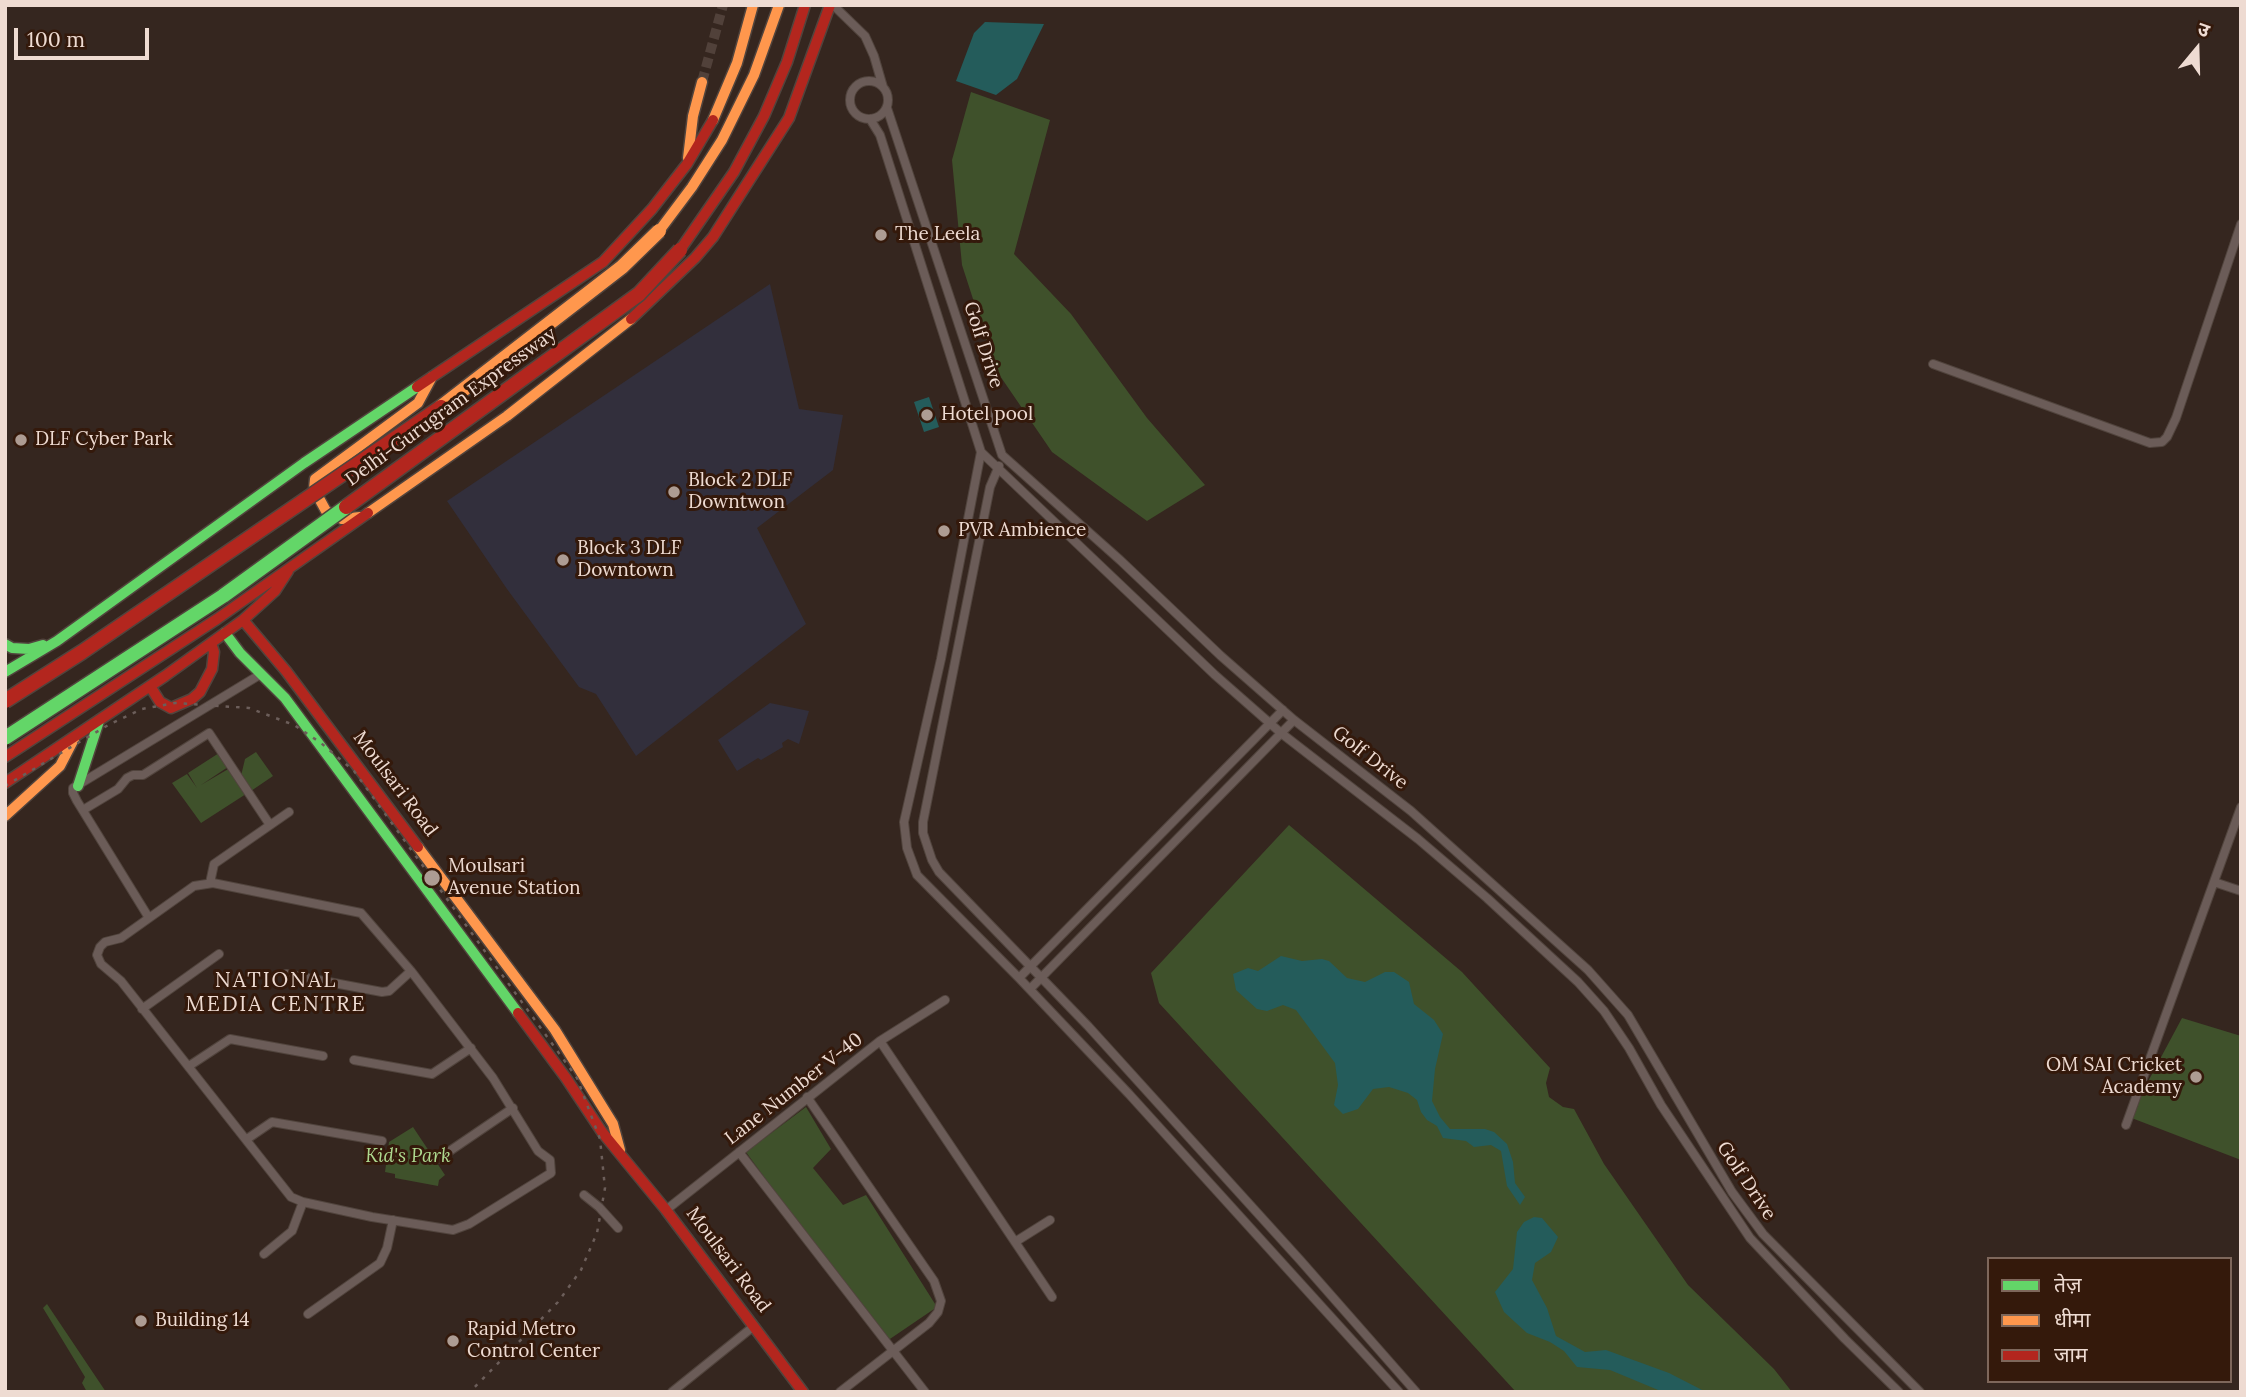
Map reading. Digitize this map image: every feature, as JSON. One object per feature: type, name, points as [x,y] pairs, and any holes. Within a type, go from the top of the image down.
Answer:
[{"type":"main road","points":[[5,672],[57,641],[304,463],[603,262],[652,209],[687,164],[716,114],[732,76],[752,5]]},
{"type":"main road","name":"Delhi-Gurugram Expressway","points":[[5,701],[82,652],[452,400],[622,267],[659,231],[722,140],[754,75],[779,5]]},
{"type":"main road","name":"Delhi-Gurugram Expressway","points":[[5,738],[223,596],[639,294],[680,250],[734,172],[764,116],[787,62],[805,5]]},
{"type":"main road","points":[[5,757],[217,619],[534,397],[643,310],[713,237],[789,118],[832,5]]},
{"type":"main road","points":[[687,164],[693,116],[702,82]]},
{"type":"main road","points":[[362,516],[342,519],[326,511],[314,489],[315,479],[418,403],[433,376]]},
{"type":"main road","points":[[5,783],[243,620],[275,591],[292,566]]},
{"type":"main road","name":"Moulsari Road","points":[[243,620],[285,669],[555,1030],[613,1124],[621,1153]]},
{"type":"main road","name":"Moulsari Road","points":[[225,633],[240,653],[285,698],[566,1078],[602,1132],[666,1210],[803,1392]]},
{"type":"main road","points":[[240,653],[243,640],[254,634]]},
{"type":"main road","points":[[5,644],[12,648],[29,649],[57,641]]},
{"type":"main road","points":[[150,685],[160,702],[171,708],[192,699],[200,692],[212,669],[214,652],[211,643]]},
{"type":"main road","points":[[78,786],[99,721]]},
{"type":"main road","points":[[5,816],[60,766],[75,736]]},
{"type":"street","points":[[832,5],[864,36],[874,55],[888,96],[887,108],[877,118],[858,116],[851,106],[851,94],[858,85],[868,81],[883,87]]},
{"type":"street","name":"Golf Drive","points":[[887,108],[1002,454],[1294,720],[1411,811],[1588,970],[1628,1015],[1732,1192],[1763,1234],[1920,1392]]},
{"type":"street","name":"Golf Drive","points":[[870,119],[880,135],[981,452],[1170,634],[1270,723],[1487,898],[1577,982],[1604,1011],[1629,1048],[1661,1105],[1750,1238],[1844,1339],[1899,1392]]},
{"type":"street","points":[[1933,364],[2150,443],[2162,442],[2176,418],[2238,241],[2241,225]]},
{"type":"street","points":[[981,452],[941,659],[904,827],[907,848],[917,875],[1129,1094],[1399,1392]]},
{"type":"street","points":[[1002,454],[987,500],[923,822],[927,851],[939,872],[1140,1084],[1416,1392]]},
{"type":"street","points":[[1170,634],[1184,622]]},
{"type":"street","points":[[149,918],[73,793],[73,788],[261,674]]},
{"type":"street","points":[[1019,978],[1283,710]]},
{"type":"street","points":[[1030,989],[1294,720]]},
{"type":"street","points":[[83,810],[118,789],[127,778],[143,775],[209,733],[270,825]]},
{"type":"street","points":[[2126,1125],[2241,807]]},
{"type":"street","points":[[210,883],[214,864],[289,812]]},
{"type":"street","points":[[2214,882],[2241,891]]},
{"type":"street","points":[[210,883],[361,912],[471,1048],[513,1108],[538,1151],[550,1160],[552,1168],[547,1177],[460,1229],[453,1230],[303,1202],[291,1197],[115,974],[101,964],[97,955],[105,942],[121,938],[149,918],[194,886],[210,883]]},
{"type":"street","points":[[142,1009],[219,954]]},
{"type":"street","points":[[286,974],[382,992],[389,991],[411,971]]},
{"type":"street","name":"Lane Number V-40","points":[[666,1210],[880,1041],[946,1000]]},
{"type":"street","points":[[189,1066],[230,1039],[323,1056]]},
{"type":"street","points":[[880,1041],[1052,1297]]},
{"type":"street","points":[[354,1060],[432,1074],[471,1048]]},
{"type":"street","points":[[1129,1094],[1140,1084]]},
{"type":"street","points":[[1661,1105],[1674,1096]]},
{"type":"street","points":[[807,1097],[939,1290],[941,1301],[938,1312],[929,1323],[840,1392]]},
{"type":"street","points":[[438,1159],[513,1108]]},
{"type":"street","points":[[247,1139],[272,1122],[382,1141]]},
{"type":"street","points":[[739,1152],[925,1392]]},
{"type":"street","points":[[583,1195],[599,1207],[618,1228]]},
{"type":"street","points":[[264,1254],[292,1231],[303,1202]]},
{"type":"street","points":[[308,1314],[380,1263],[387,1248],[393,1220]]},
{"type":"street","points":[[1015,1242],[1050,1220]]},
{"type":"street","points":[[1290,1269],[1300,1260]]},
{"type":"street","points":[[672,1392],[754,1326]]},
{"type":"shaded area","points":[[770,284],[799,409],[843,415],[833,470],[757,528],[806,624],[636,756],[596,694],[579,687],[447,501]]},
{"type":"shaded area","points":[[770,703],[809,711],[799,744],[788,739],[782,743],[783,747],[737,771],[718,740]]},
{"type":"green space","points":[[971,92],[1050,120],[1014,254],[1071,314],[1147,418],[1205,485],[1147,521],[1052,452],[996,370],[962,265],[952,160]]},
{"type":"green space","points":[[256,752],[273,776],[251,791],[241,776],[245,759]]},
{"type":"green space","points":[[219,753],[228,767],[201,785],[230,768],[246,794],[201,823],[172,783],[187,774],[197,788],[188,773]]},
{"type":"green space","points":[[1289,825],[1462,972],[1550,1068],[1546,1083],[1549,1097],[1563,1107],[1574,1109],[1604,1164],[1688,1285],[1774,1369],[1792,1392],[1516,1392],[1159,1003],[1151,973]]},
{"type":"green space","name":"OM SAI Cricket Academy","points":[[2182,1018],[2241,1036],[2241,1160],[2129,1117]]},
{"type":"green space","points":[[806,1107],[831,1149],[813,1168],[843,1205],[866,1195],[937,1307],[884,1343],[746,1152]]},
{"type":"green space","name":"Kid's Park","points":[[413,1127],[445,1175],[439,1180],[438,1186],[395,1178],[395,1174],[385,1172],[389,1142]]},
{"type":"green space","points":[[47,1304],[106,1392],[87,1392],[82,1383],[85,1377],[43,1308]]},
{"type":"water","points":[[985,22],[1044,24],[1017,79],[996,95],[956,81],[974,33]]},
{"type":"water","name":"Hotel pool","points":[[929,397],[939,427],[924,432],[914,402]]},
{"type":"water","points":[[1281,956],[1302,961],[1329,961],[1347,978],[1365,982],[1385,972],[1394,972],[1409,982],[1414,1004],[1434,1020],[1443,1034],[1435,1069],[1432,1101],[1450,1129],[1485,1129],[1494,1132],[1507,1144],[1513,1162],[1515,1183],[1525,1197],[1520,1205],[1507,1186],[1501,1151],[1491,1145],[1474,1147],[1466,1141],[1443,1138],[1437,1126],[1421,1112],[1417,1100],[1408,1093],[1389,1087],[1373,1089],[1358,1109],[1343,1114],[1334,1105],[1338,1085],[1335,1063],[1296,1010],[1283,1005],[1267,1011],[1257,1009],[1236,990],[1233,974],[1248,968],[1258,971]]},
{"type":"water","points":[[1534,1217],[1542,1218],[1558,1237],[1551,1252],[1535,1263],[1532,1280],[1547,1308],[1556,1336],[1585,1352],[1606,1350],[1669,1373],[1706,1392],[1663,1392],[1610,1370],[1577,1367],[1564,1351],[1527,1333],[1504,1312],[1495,1292],[1513,1269],[1517,1232],[1524,1222]]},
{"type":"tunnel","points":[[702,82],[723,5]]},
{"type":"railway","points":[[5,786],[110,724],[142,709],[175,703],[249,708],[294,725],[321,743],[354,771],[577,1078],[600,1139],[605,1188],[597,1233],[581,1270],[558,1302],[470,1392]]},
{"type":"traffic: fast","points":[[5,672],[57,641],[304,463],[417,387]]},
{"type":"traffic: fast","points":[[5,738],[223,596],[346,507]]},
{"type":"traffic: fast","points":[[225,633],[240,653],[285,698],[518,1013]]},
{"type":"traffic: fast","points":[[5,644],[12,648],[29,649],[43,645]]},
{"type":"traffic: fast","points":[[78,786],[99,721]]},
{"type":"traffic: slow","points":[[713,120],[737,63],[753,5]]},
{"type":"traffic: slow","points":[[659,231],[722,140],[754,75],[779,5]]},
{"type":"traffic: slow","points":[[688,158],[693,116],[702,82]]},
{"type":"traffic: slow","points":[[441,407],[622,267],[659,231]]},
{"type":"traffic: slow","points":[[368,513],[507,416],[631,319]]},
{"type":"traffic: slow","points":[[360,517],[342,519],[326,511],[314,489],[315,479],[418,403],[432,377]]},
{"type":"traffic: slow","points":[[5,816],[60,766],[74,739]]},
{"type":"traffic: slow","points":[[418,847],[555,1030],[613,1124],[620,1150]]},
{"type":"traffic: jam","points":[[680,250],[734,172],[764,116],[787,62],[805,5]]},
{"type":"traffic: jam","points":[[631,319],[695,258],[713,237],[789,118],[830,5]]},
{"type":"traffic: jam","points":[[417,387],[603,262],[652,209],[687,164],[713,120]]},
{"type":"traffic: jam","points":[[346,507],[639,294],[680,250]]},
{"type":"traffic: jam","points":[[5,701],[82,652],[441,407]]},
{"type":"traffic: jam","points":[[5,757],[217,619],[368,513]]},
{"type":"traffic: jam","points":[[5,783],[165,676],[243,620],[275,591],[288,571]]},
{"type":"traffic: jam","points":[[243,620],[286,671],[418,847]]},
{"type":"traffic: jam","points":[[150,686],[160,702],[171,708],[192,699],[200,692],[212,669],[214,652],[211,643]]},
{"type":"traffic: jam","points":[[518,1013],[602,1132],[666,1210],[803,1392]]},
{"type":"place","name":"The Leela","points":[[881,235]]},
{"type":"place","name":"Hotel pool","points":[[927,415]]},
{"type":"place","name":"DLF Cyber Park","points":[[21,440]]},
{"type":"place","name":"Block 2 DLF Downtwon","points":[[674,492]]},
{"type":"place","name":"PVR Ambience","points":[[944,531]]},
{"type":"place","name":"Block 3 DLF Downtown","points":[[563,560]]},
{"type":"place","name":"Moulsari Avenue Station","points":[[432,878]]},
{"type":"place","name":"OM SAI Cricket Academy","points":[[2196,1077]]},
{"type":"place","name":"Building 14","points":[[141,1321]]},
{"type":"place","name":"Rapid Metro Control Center","points":[[453,1341]]},
{"type":"district","name":"NATIONAL MEDIA CENTRE","points":[[276,993]]}]
